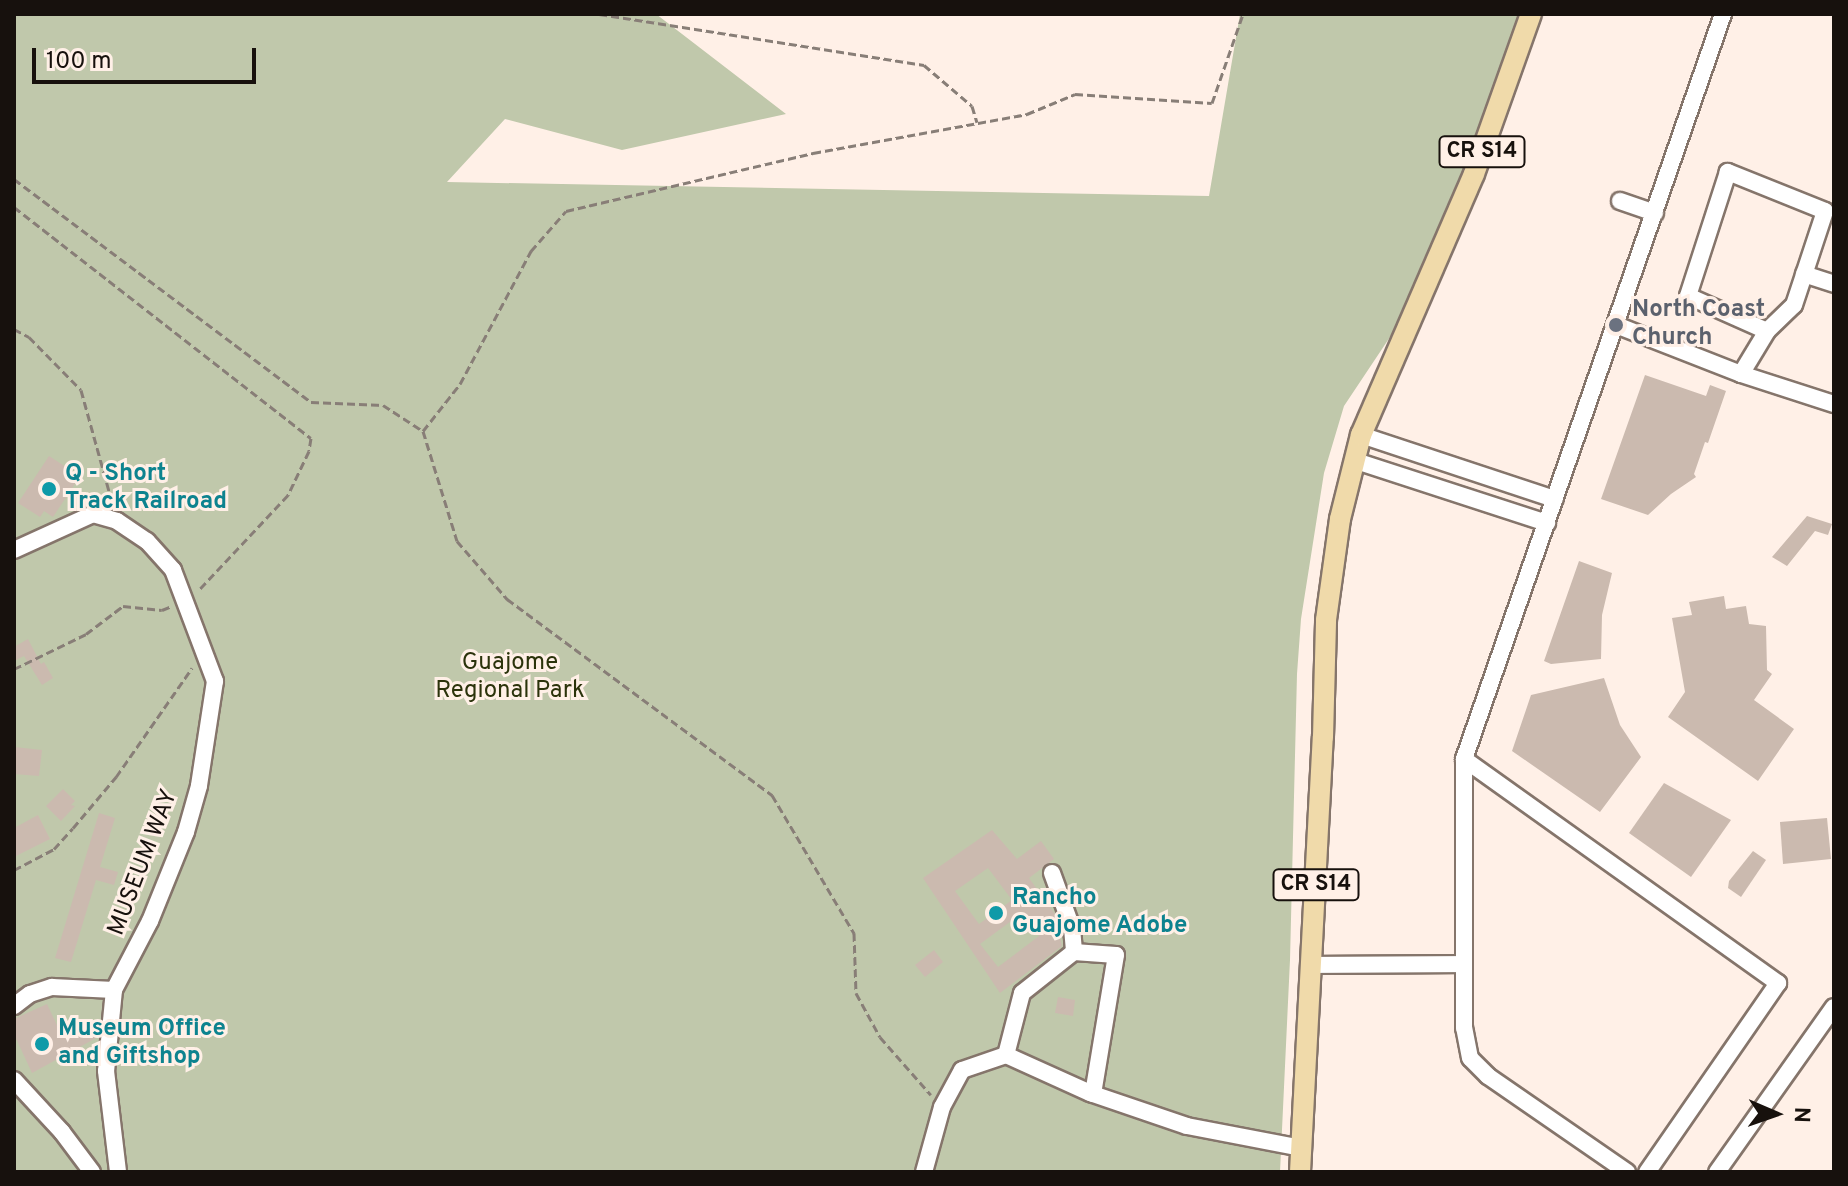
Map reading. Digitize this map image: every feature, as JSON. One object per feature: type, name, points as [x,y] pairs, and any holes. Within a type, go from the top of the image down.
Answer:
[{"type":"main road","name":"CR S14","points":[[1300,1172],[1326,620],[1340,519],[1361,435],[1474,174],[1531,14]]},
{"type":"street","points":[[1627,1172],[1488,1076],[1470,1058],[1464,1035],[1464,759],[1723,14]]},
{"type":"street","points":[[1741,374],[1767,331],[1794,305],[1825,211],[1728,172],[1688,296],[1767,331]]},
{"type":"street","points":[[1620,201],[1655,213]]},
{"type":"street","points":[[1804,274],[1834,284]]},
{"type":"street","points":[[1616,325],[1741,374],[1763,389],[1834,404]]},
{"type":"street","points":[[1361,435],[1555,499]]},
{"type":"street","points":[[1356,461],[1547,523]]},
{"type":"street","points":[[14,550],[93,514],[117,521]]},
{"type":"street","name":"MUSEUM WAY","points":[[117,521],[147,541],[173,570],[188,601],[215,681],[199,786],[186,832],[131,962],[114,990],[106,1071],[118,1172]]},
{"type":"street","points":[[1464,759],[1778,983],[1647,1172]]},
{"type":"street","points":[[1052,873],[1072,928],[1074,952]]},
{"type":"street","points":[[1006,1055],[1022,993],[1074,952],[1116,955],[1093,1094]]},
{"type":"street","points":[[1312,965],[1464,964]]},
{"type":"street","points":[[14,1006],[30,994],[52,987],[114,990]]},
{"type":"street","points":[[1717,1172],[1834,1007]]},
{"type":"street","points":[[924,1172],[942,1107],[962,1070],[1006,1055],[1093,1094],[1187,1126],[1301,1148]]},
{"type":"street","points":[[14,1080],[62,1132],[92,1172]]},
{"type":"path","points":[[599,14],[924,65],[972,106],[978,123]]},
{"type":"path","points":[[423,431],[460,384],[531,251],[566,211],[813,153],[1027,114],[1075,94],[1212,103],[1243,14]]},
{"type":"path","points":[[14,179],[311,402],[383,405],[423,431],[457,541],[507,599],[772,795],[854,933],[856,993],[880,1037],[942,1107]]},
{"type":"path","points":[[14,207],[311,438],[309,451],[288,495],[252,538],[188,601],[162,610],[123,606],[86,634],[14,669]]},
{"type":"path","points":[[14,329],[29,337],[81,390],[117,521]]},
{"type":"path","points":[[14,870],[54,849],[73,828],[116,777],[204,651]]},
{"type":"green space","name":"Guajome Regional Park","points":[[14,14],[656,14],[786,114],[622,150],[505,119],[447,182],[1209,196],[1240,14],[1531,14],[1424,286],[1344,406],[1324,473],[1301,619],[1297,674],[1290,960],[1280,1172],[14,1172]]},
{"type":"building","points":[[1645,375],[1706,396],[1710,385],[1726,391],[1708,443],[1705,442],[1694,474],[1696,477],[1648,515],[1601,499]]},
{"type":"building","name":"Q - Short Track Railroad","points":[[49,456],[80,476],[53,517],[44,511],[40,517],[18,503]]},
{"type":"building","points":[[1807,516],[1832,524],[1828,535],[1815,531],[1787,566],[1772,557]]},
{"type":"building","points":[[1579,561],[1612,573],[1602,615],[1601,659],[1551,664],[1544,661]]},
{"type":"building","points":[[1724,596],[1726,609],[1746,606],[1749,624],[1766,626],[1767,670],[1772,674],[1754,700],[1794,729],[1758,781],[1668,717],[1685,692],[1672,618],[1692,615],[1689,602]]},
{"type":"building","points":[[28,639],[41,664],[44,662],[53,678],[42,685],[24,656],[14,661],[14,647]]},
{"type":"building","points":[[1604,678],[1620,725],[1641,757],[1600,812],[1512,751],[1531,695]]},
{"type":"building","points":[[14,747],[42,750],[39,776],[14,774]]},
{"type":"building","points":[[1664,783],[1731,820],[1691,877],[1629,833]]},
{"type":"building","points":[[63,789],[75,801],[71,805],[75,806],[61,821],[46,806]]},
{"type":"building","points":[[99,813],[115,818],[100,867],[118,872],[114,885],[96,880],[71,962],[55,958]]},
{"type":"building","points":[[38,815],[50,839],[14,857],[14,828]]},
{"type":"building","points":[[1827,818],[1831,859],[1783,864],[1780,822]]},
{"type":"building","points":[[992,830],[1017,859],[1041,841],[1054,859],[1029,878],[1055,914],[1062,946],[1000,993],[923,878]],"holes":[[[988,868],[1012,900],[979,924],[955,891]],[[1022,913],[1039,936],[998,967],[980,944]]]},
{"type":"building","points":[[1753,851],[1766,860],[1741,897],[1728,888],[1729,881]]},
{"type":"building","points":[[934,950],[943,962],[925,977],[915,965]]},
{"type":"building","points":[[1058,997],[1075,1000],[1073,1016],[1055,1013]]},
{"type":"building","name":"Museum Office and Giftshop","points":[[47,1004],[62,1036],[95,1021],[98,1037],[32,1073],[14,1034],[14,1019]]},
{"type":"place","name":"North Coast Church","points":[[1616,325]]},
{"type":"place","name":"Q - Short Track Railroad","points":[[49,489]]},
{"type":"place","name":"Rancho Guajome Adobe","points":[[996,913]]},
{"type":"place","name":"Museum Office and Giftshop","points":[[42,1044]]}]
